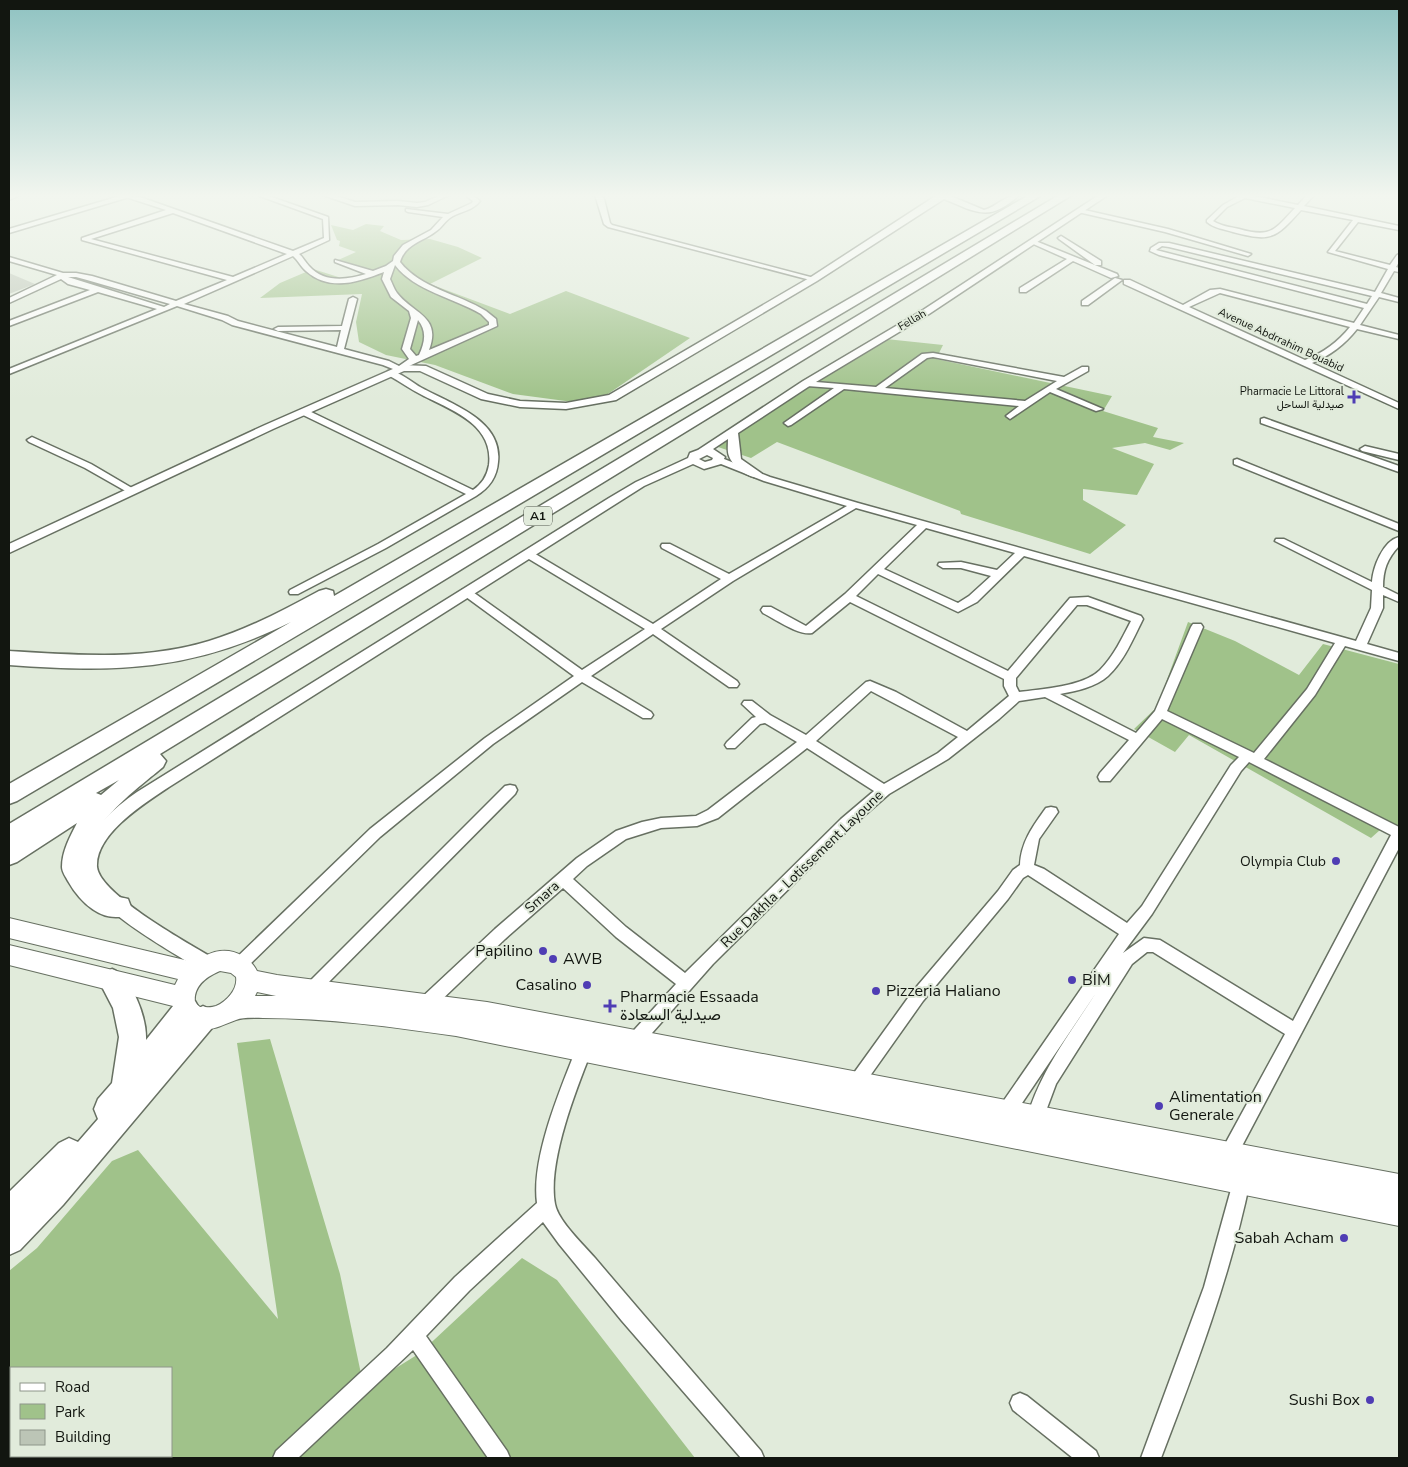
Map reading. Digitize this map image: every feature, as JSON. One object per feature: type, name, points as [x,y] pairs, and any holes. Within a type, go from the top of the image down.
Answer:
[{"type":"highway","name":"A1","points":[[9,795],[920,263]]},
{"type":"highway","name":"A1","points":[[9,835],[954,263]]},
{"type":"highway","points":[[9,658],[78,664],[120,663],[164,658],[220,644],[258,630],[538,486]]},
{"type":"highway","points":[[9,855],[269,690],[310,654]]},
{"type":"highway","points":[[119,907],[98,901],[84,886],[74,869],[77,846],[88,824],[101,808],[155,761]]},
{"type":"highway","points":[[112,982],[130,1017],[133,1037],[125,1089]]},
{"type":"highway","points":[[9,1212],[62,1161],[125,1089],[190,1009]]},
{"type":"highway","points":[[9,1239],[52,1194],[190,1009]]},
{"type":"main road","points":[[9,928],[203,969]]},
{"type":"main road","points":[[9,956],[112,982],[214,1018],[234,1008],[293,1006],[587,1041]]},
{"type":"main road","points":[[190,1009],[186,985],[203,969],[220,961],[231,961],[244,972],[310,990],[426,1004],[629,1050],[1032,1129],[1232,1172],[1397,1214]]},
{"type":"main road","points":[[234,1008],[247,990],[244,972]]},
{"type":"main road","points":[[629,1050],[854,1084],[1000,1123]]},
{"type":"main road","points":[[1232,1172],[1399,1187]]},
{"type":"street","points":[[27,263],[63,275],[76,275],[112,284],[235,322],[386,363],[397,370],[417,389],[467,414],[485,432],[492,445],[495,462],[486,484],[473,494],[294,592]]},
{"type":"street","points":[[180,263],[233,279]]},
{"type":"street","points":[[9,372],[272,263]]},
{"type":"street","points":[[304,263],[307,268],[325,280],[376,283],[388,286]]},
{"type":"street","points":[[344,263],[373,274]]},
{"type":"street","points":[[393,263],[388,272],[388,286],[394,295],[421,316],[427,326],[430,337],[429,345],[418,359]]},
{"type":"street","points":[[9,549],[493,326],[493,321],[482,311],[408,274],[398,266],[398,263]]},
{"type":"street","points":[[754,263],[814,279]]},
{"type":"street","points":[[397,370],[422,368],[473,393],[532,406],[566,406],[605,400],[625,392],[838,263]]},
{"type":"street","name":"Fellah","points":[[119,907],[100,886],[89,868],[95,847],[113,820],[128,806],[640,484],[693,460],[694,455],[806,384],[926,312],[1000,263]]},
{"type":"street","points":[[1023,290],[1064,263]]},
{"type":"street","points":[[1083,263],[1122,278]]},
{"type":"street","name":"Avenue Abdrrahim Bouabid","points":[[1099,263],[1122,278],[1399,401]]},
{"type":"street","points":[[1197,263],[1368,308]]},
{"type":"street","points":[[1230,272],[1239,263]]},
{"type":"street","points":[[1264,263],[1399,300]]},
{"type":"street","points":[[1308,362],[1327,353],[1356,326],[1396,268],[1378,263]]},
{"type":"street","points":[[351,281],[373,274],[388,272],[408,274]]},
{"type":"street","points":[[63,275],[65,280],[96,290],[216,323],[235,322]]},
{"type":"street","points":[[10,299],[63,275]]},
{"type":"street","points":[[1085,303],[1122,278]]},
{"type":"street","points":[[9,324],[112,284]]},
{"type":"street","points":[[1186,306],[1213,292],[1220,291],[1399,337]]},
{"type":"street","points":[[340,350],[353,299]]},
{"type":"street","points":[[413,310],[415,318],[406,348],[418,359]]},
{"type":"street","points":[[262,329],[346,328]]},
{"type":"street","points":[[877,390],[926,356],[933,355],[1065,380]]},
{"type":"street","name":"Avenue Abdrrahim Bouabid","points":[[1308,362],[1399,406]]},
{"type":"street","points":[[1010,416],[1049,389],[1085,369]]},
{"type":"street","points":[[806,384],[1026,404]]},
{"type":"street","points":[[788,422],[842,387]]},
{"type":"street","points":[[1049,389],[1099,409]]},
{"type":"street","points":[[304,412],[473,494]]},
{"type":"street","points":[[1264,421],[1399,469]]},
{"type":"street","name":"Fellah","points":[[715,460],[742,426]]},
{"type":"street","points":[[1302,428],[1399,457]]},
{"type":"street","points":[[734,435],[732,450],[734,456],[741,465],[762,477]]},
{"type":"street","points":[[32,440],[88,466],[132,491]]},
{"type":"street","points":[[703,451],[715,460],[762,477],[855,505],[1399,657]]},
{"type":"street","points":[[693,460],[699,465],[715,460]]},
{"type":"street","points":[[1236,462],[1399,528]]},
{"type":"street","points":[[244,972],[375,834],[488,741],[582,676],[729,579],[855,505]]},
{"type":"street","points":[[767,610],[808,630],[850,597],[924,524]]},
{"type":"street","points":[[1360,646],[1374,619],[1379,590],[1378,571],[1386,554],[1399,540]]},
{"type":"street","points":[[1280,541],[1399,599]]},
{"type":"street","points":[[666,546],[729,579]]},
{"type":"street","points":[[878,570],[958,608],[973,599],[1022,552]]},
{"type":"street","points":[[528,554],[653,629],[733,684]]},
{"type":"street","points":[[943,565],[968,566],[999,574]]},
{"type":"street","points":[[466,592],[582,676],[647,715]]},
{"type":"street","points":[[850,597],[1010,677]]},
{"type":"street","points":[[1088,600],[1136,618],[1136,625],[1107,670],[1096,679],[1053,691],[1015,697],[1010,686],[1010,677],[1074,601],[1088,600]]},
{"type":"street","points":[[1105,777],[1160,713],[1197,627]]},
{"type":"street","points":[[1000,1123],[1128,932],[1147,910],[1236,768],[1252,758],[1311,692],[1342,642]]},
{"type":"street","points":[[563,880],[582,862],[621,835],[642,827],[661,823],[697,821],[706,818],[804,742],[820,732],[870,685],[884,690],[968,737]]},
{"type":"street","points":[[1053,691],[1137,739]]},
{"type":"street","name":"Rue Dakhla - Lotissement Layoune","points":[[629,1050],[686,983],[846,823],[884,790],[943,756],[995,716],[1015,697]]},
{"type":"street","points":[[748,704],[766,718],[884,790]]},
{"type":"street","points":[[1151,1458],[1217,1275],[1233,1221],[1232,1172],[1296,1031],[1397,841],[1399,833],[1160,713]]},
{"type":"street","points":[[731,746],[756,721],[766,718]]},
{"type":"street","points":[[310,990],[510,790]]},
{"type":"street","points":[[1027,868],[1027,849],[1032,838],[1051,812]]},
{"type":"street","points":[[1027,868],[1039,873],[1128,932]]},
{"type":"street","points":[[854,1084],[918,996],[1003,895],[1018,874],[1027,868]]},
{"type":"street","name":"Smara","points":[[426,1004],[500,934],[563,880],[621,932],[686,983]]},
{"type":"street","points":[[119,907],[203,969]]},
{"type":"street","points":[[1032,1129],[1050,1078],[1128,960],[1144,945],[1155,945],[1296,1031]]},
{"type":"street","points":[[587,1041],[549,1153],[546,1207],[560,1229],[615,1299],[754,1458]]},
{"type":"street","points":[[283,1458],[394,1355],[462,1284],[546,1207]]},
{"type":"street","points":[[414,1334],[500,1458]]},
{"type":"street","points":[[1020,1403],[1089,1458]]},
{"type":"green space","points":[[342,263],[471,263],[430,284],[510,314],[566,291],[690,338],[602,398],[573,402],[513,394],[435,365],[386,355],[359,342],[356,322],[362,294],[260,298],[280,283],[313,269],[351,281],[364,272]]},
{"type":"green space","points":[[886,339],[943,345],[936,359],[1112,396],[1103,411],[1158,428],[1153,437],[1184,443],[1170,450],[1145,443],[1112,448],[1154,464],[1137,495],[1083,489],[1083,500],[1126,525],[1090,554],[961,514],[960,511],[777,442],[751,458],[712,445]]},
{"type":"green space","points":[[1188,622],[1235,641],[1299,675],[1323,644],[1399,664],[1399,839],[1380,830],[1371,838],[1189,735],[1175,752],[1134,729],[1157,707]]},
{"type":"green space","points":[[270,1039],[340,1274],[364,1388],[420,1353],[522,1258],[557,1280],[695,1458],[9,1458],[9,1271],[37,1248],[112,1161],[138,1150],[278,1319],[237,1043]]},
{"type":"building","points":[[9,273],[35,284],[9,294]]},
{"type":"place","name":"Pharmacie Le Littoral صيدلية الساحل","points":[[1354,397]]},
{"type":"place","name":"Olympia Club","points":[[1336,861]]},
{"type":"place","name":"Papilino","points":[[543,951]]},
{"type":"place","name":"AWB","points":[[553,959]]},
{"type":"place","name":"BİM","points":[[1072,980]]},
{"type":"place","name":"Casalino","points":[[587,985]]},
{"type":"place","name":"Pizzeria Haliano","points":[[876,991]]},
{"type":"place","name":"Pharmacie Essaada صيدلية السعادة","points":[[610,1006]]},
{"type":"place","name":"Alimentation Generale","points":[[1159,1106]]},
{"type":"place","name":"Sabah Acham","points":[[1344,1238]]},
{"type":"place","name":"Sushi Box","points":[[1370,1400]]}]
